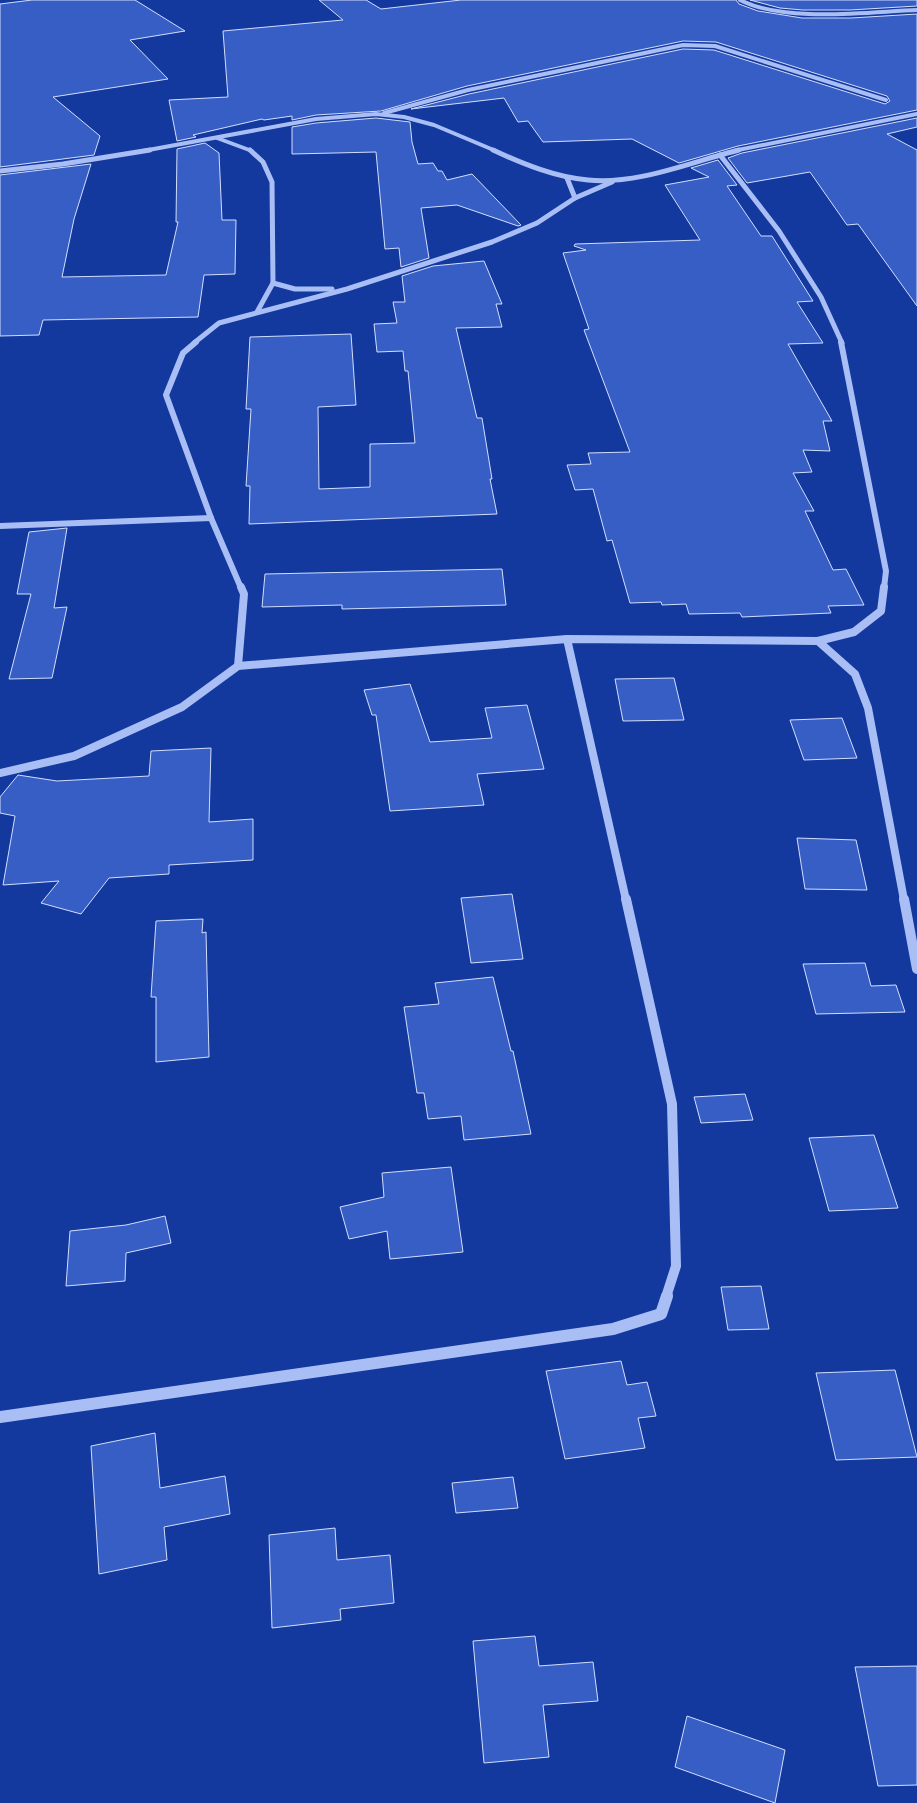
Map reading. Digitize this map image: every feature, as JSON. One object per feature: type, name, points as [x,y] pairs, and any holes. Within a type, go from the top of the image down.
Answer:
[{"type":"street","points":[[740,0],[743,3],[764,9],[806,14],[917,10]]},
{"type":"street","points":[[379,115],[468,90],[683,46],[715,46],[886,100]]},
{"type":"street","points":[[217,138],[252,151],[263,162],[272,182],[273,283],[257,312]]},
{"type":"street","points":[[0,773],[74,756],[146,724],[182,707],[238,666],[567,639],[818,641],[854,632],[881,611],[886,571],[843,346],[816,289],[779,231],[720,155]]},
{"type":"street","points":[[567,178],[575,198]]},
{"type":"street","points":[[238,666],[244,594],[211,518],[166,395],[183,353],[219,323],[347,289],[492,242],[537,223],[575,198],[615,181]]},
{"type":"street","points":[[273,283],[295,289],[347,289]]},
{"type":"street","points":[[0,1417],[613,1329],[661,1314],[676,1266],[672,1104],[567,639]]},
{"type":"street","points":[[818,641],[855,674],[868,708],[917,969]]},
{"type":"lane","points":[[0,171],[83,162],[328,118],[379,115],[408,117],[425,122],[481,144],[522,165],[567,178],[615,181],[852,125],[917,114]]},
{"type":"lane","points":[[0,526],[211,518]]},
{"type":"building","points":[[32,0],[135,0],[185,31],[130,40],[168,79],[53,97],[100,136],[94,155],[0,167],[0,4]]},
{"type":"building","points":[[319,0],[366,0],[381,9],[461,0],[736,0],[739,4],[758,11],[802,18],[851,18],[917,14],[917,110],[738,146],[679,163],[632,139],[543,142],[528,121],[518,122],[504,98],[411,109],[469,94],[683,49],[714,50],[885,104],[890,101],[887,96],[716,42],[683,41],[467,86],[381,111],[316,115],[292,120],[292,116],[262,119],[193,135],[196,137],[177,141],[169,100],[228,97],[223,31],[343,20]]},
{"type":"building","points":[[750,0],[917,0],[917,6],[850,10],[803,10],[780,8]]},
{"type":"building","points":[[376,118],[410,122],[412,142],[418,164],[433,163],[438,171],[442,171],[447,180],[472,174],[521,225],[518,226],[457,205],[421,208],[429,258],[401,267],[399,248],[385,249],[376,152],[292,154],[292,127]]},
{"type":"building","points":[[917,118],[917,127],[887,134],[917,150],[917,306],[858,224],[847,225],[810,172],[747,183],[728,158],[742,153]]},
{"type":"building","points":[[205,143],[219,153],[222,220],[236,220],[235,274],[204,275],[198,317],[43,320],[39,335],[0,336],[0,175],[91,164],[74,219],[62,277],[166,275],[178,222],[176,222],[177,149]]},
{"type":"building","points":[[718,160],[737,185],[727,186],[761,236],[772,236],[813,301],[797,302],[823,343],[788,344],[832,421],[823,421],[830,451],[803,450],[812,472],[793,473],[814,511],[805,511],[833,570],[846,569],[864,605],[828,606],[831,613],[742,617],[740,613],[689,614],[686,604],[662,605],[661,602],[630,603],[612,540],[607,541],[593,489],[575,490],[567,465],[591,464],[588,453],[630,452],[584,330],[589,329],[563,253],[586,250],[574,246],[575,244],[700,240],[665,185],[709,177],[691,168]]},
{"type":"building","points":[[484,261],[502,304],[496,304],[502,327],[456,328],[477,418],[482,418],[492,479],[490,479],[497,514],[249,524],[250,486],[246,486],[251,409],[246,409],[250,337],[351,334],[356,405],[318,407],[319,489],[370,487],[370,444],[415,443],[408,371],[405,371],[403,351],[377,352],[374,324],[397,323],[393,302],[405,302],[402,276],[433,266]]},
{"type":"building","points":[[67,528],[54,608],[67,607],[52,678],[9,679],[31,594],[17,594],[29,532]]},
{"type":"building","points":[[502,569],[506,605],[342,609],[342,605],[262,607],[265,574]]},
{"type":"building","points":[[674,678],[684,720],[623,721],[615,679]]},
{"type":"building","points":[[410,684],[430,742],[492,738],[485,708],[527,705],[544,769],[477,774],[484,805],[390,811],[376,715],[372,715],[364,690]]},
{"type":"building","points":[[842,718],[857,758],[804,760],[790,720]]},
{"type":"building","points":[[211,748],[209,822],[253,819],[253,860],[169,865],[169,874],[109,878],[81,914],[41,903],[59,881],[3,885],[15,816],[0,813],[0,797],[18,775],[57,781],[149,776],[151,751]]},
{"type":"building","points":[[797,838],[856,840],[867,890],[805,889]]},
{"type":"building","points":[[512,894],[523,959],[471,963],[461,898]]},
{"type":"building","points":[[203,919],[202,933],[206,932],[209,1057],[156,1062],[156,997],[151,997],[156,921]]},
{"type":"building","points":[[865,963],[871,986],[896,985],[905,1012],[816,1014],[803,964]]},
{"type":"building","points":[[493,977],[511,1051],[513,1051],[531,1134],[464,1140],[461,1116],[428,1119],[424,1093],[417,1093],[404,1007],[439,1004],[435,983]]},
{"type":"building","points":[[745,1094],[753,1120],[701,1123],[694,1097]]},
{"type":"building","points":[[874,1135],[898,1208],[829,1211],[809,1138]]},
{"type":"building","points":[[451,1167],[463,1252],[390,1259],[387,1231],[349,1239],[340,1207],[384,1197],[382,1173]]},
{"type":"building","points":[[165,1216],[171,1243],[126,1253],[125,1281],[66,1286],[70,1231],[126,1225]]},
{"type":"building","points":[[761,1286],[769,1329],[728,1330],[721,1287]]},
{"type":"building","points":[[621,1361],[627,1385],[647,1382],[656,1416],[638,1418],[645,1448],[565,1459],[546,1371]]},
{"type":"building","points":[[895,1370],[917,1457],[836,1460],[816,1373]]},
{"type":"building","points":[[155,1433],[160,1488],[225,1476],[230,1514],[164,1527],[167,1560],[99,1574],[91,1446]]},
{"type":"building","points":[[513,1477],[518,1508],[456,1513],[452,1483]]},
{"type":"building","points":[[335,1528],[337,1560],[390,1555],[394,1603],[340,1609],[341,1620],[272,1628],[269,1535]]},
{"type":"building","points":[[535,1636],[539,1666],[593,1662],[598,1701],[543,1705],[549,1757],[484,1763],[473,1641]]},
{"type":"building","points":[[917,1666],[917,1785],[878,1786],[855,1667]]},
{"type":"building","points":[[687,1716],[785,1750],[775,1803],[675,1767]]}]
